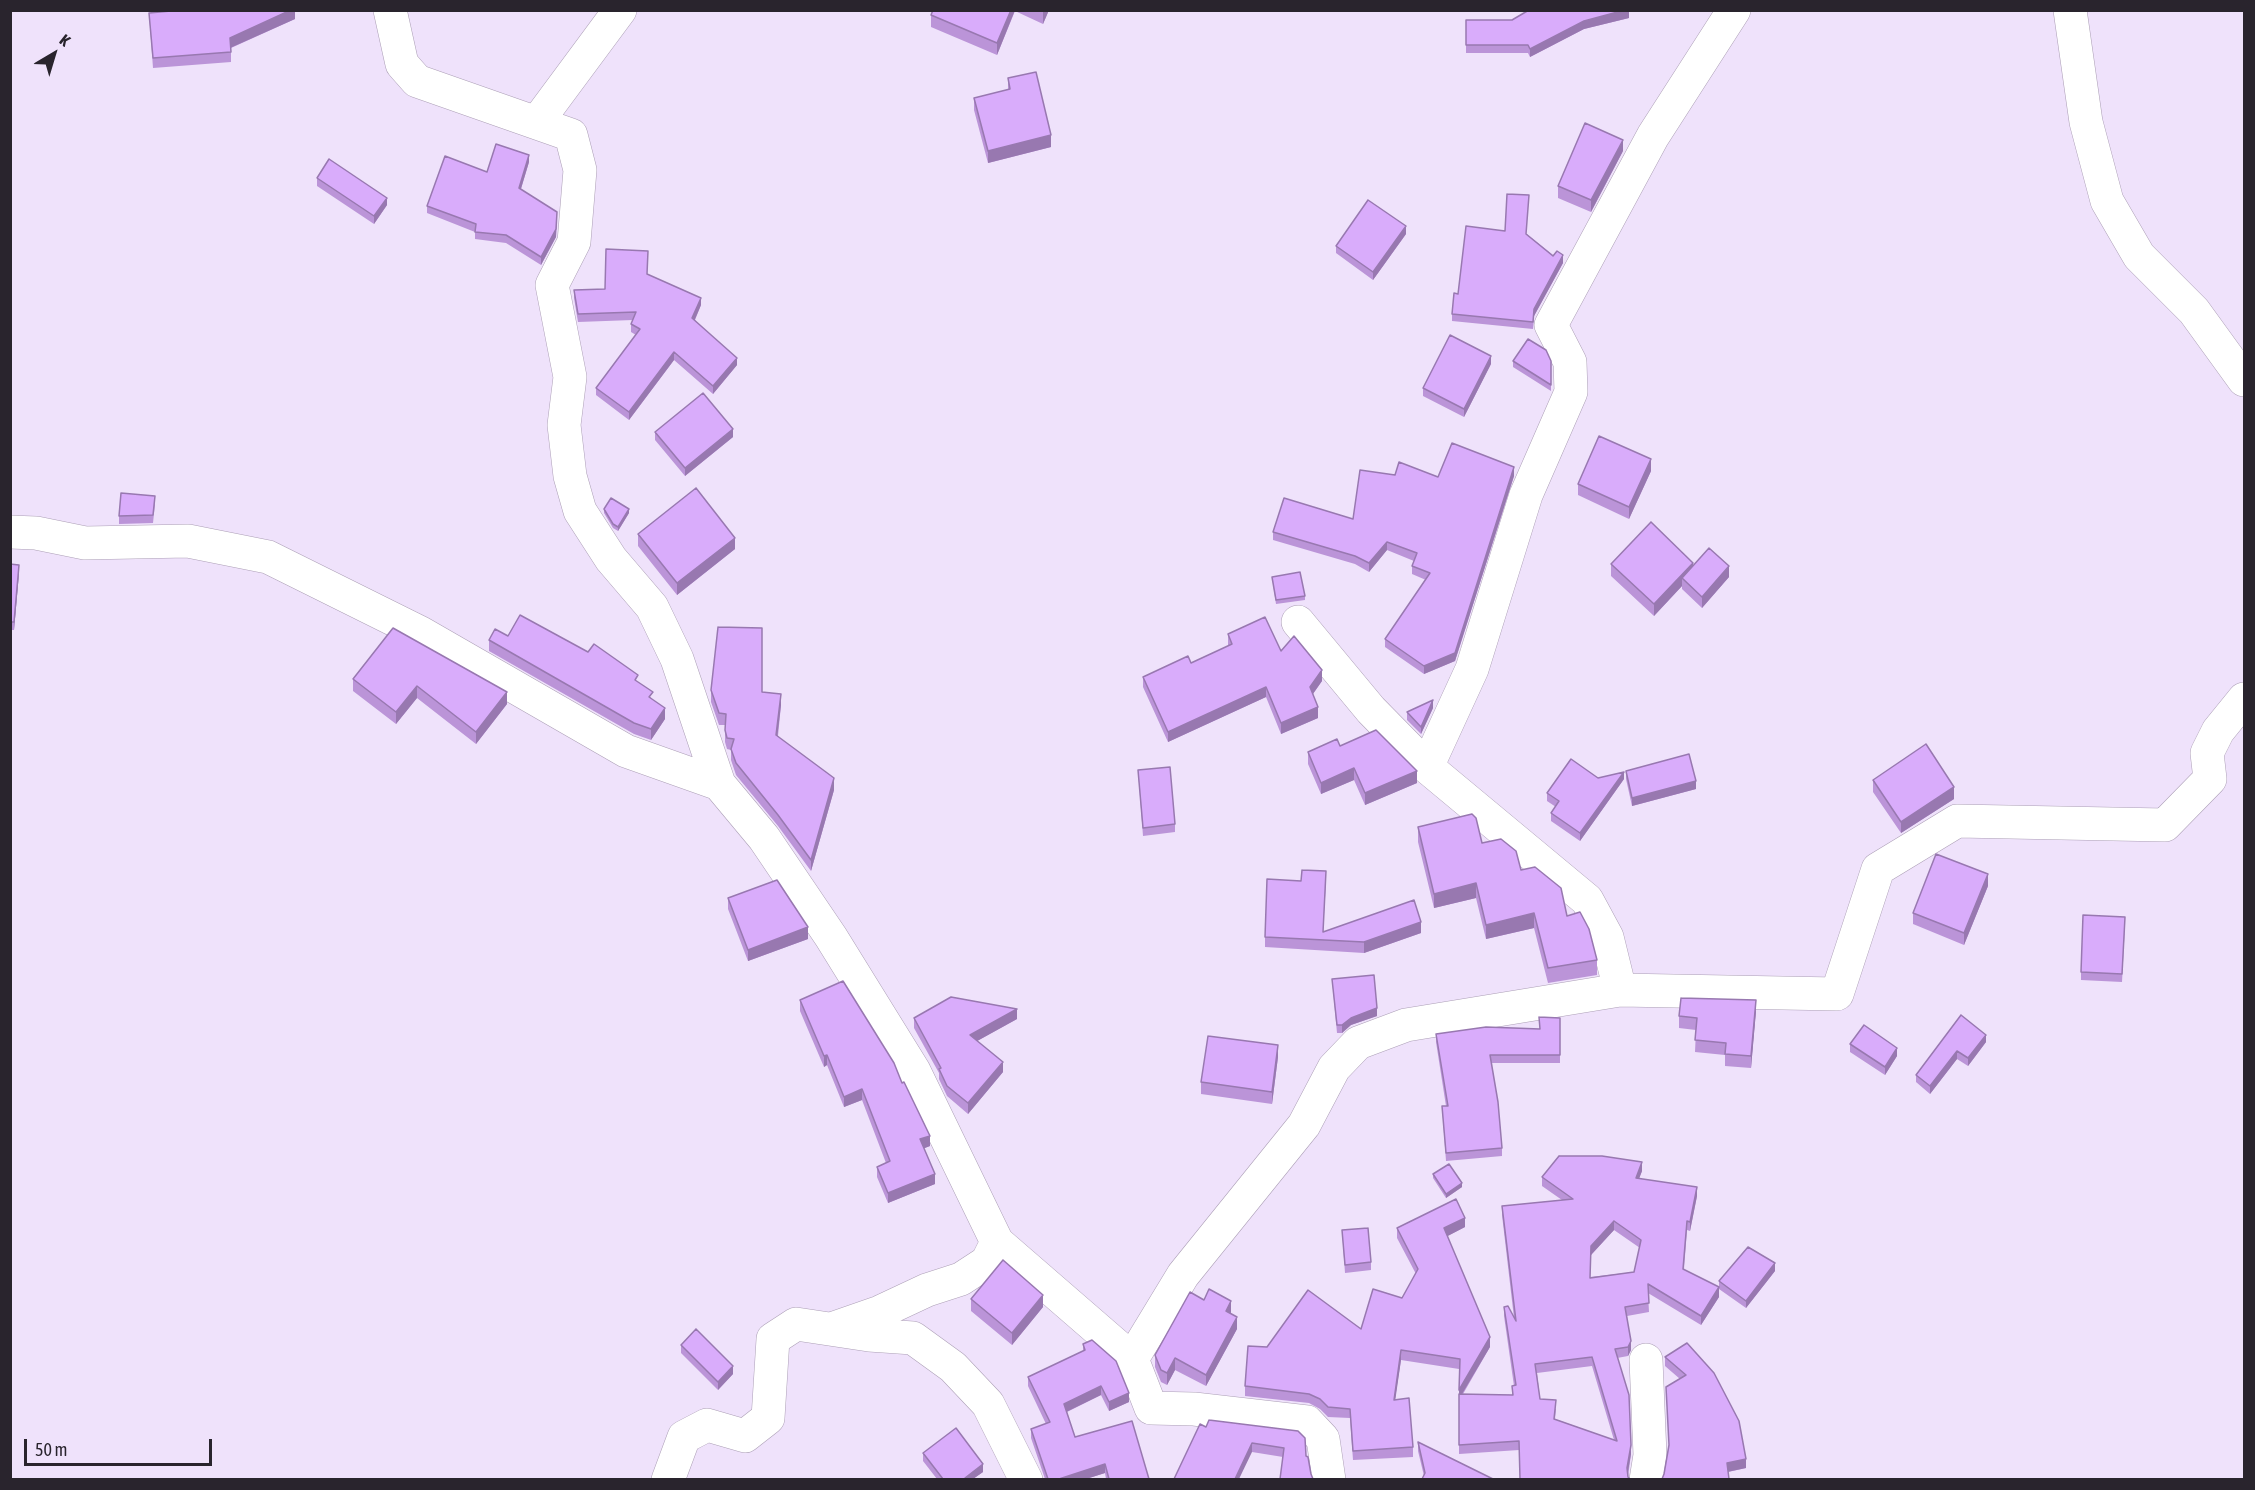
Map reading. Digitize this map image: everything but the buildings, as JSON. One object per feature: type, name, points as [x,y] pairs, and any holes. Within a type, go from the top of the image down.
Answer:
[{"type":"street","points":[[390,10],[402,64],[417,81],[571,135],[580,170],[574,242],[552,285],[570,377],[564,424],[570,477],[580,511],[611,559],[652,607],[678,659],[719,784],[764,838],[811,907],[914,1071],[997,1242],[1132,1359],[1151,1408],[1194,1408],[1307,1422],[1323,1439],[1329,1479]]},
{"type":"street","points":[[537,122],[620,10]]},
{"type":"street","points":[[1427,767],[1473,669],[1526,495],[1571,392],[1570,362],[1551,325],[1653,135],[1734,10]]},
{"type":"street","points":[[2070,10],[2086,122],[2107,201],[2139,256],[2194,311],[2244,380]]},
{"type":"street","points":[[10,532],[36,533],[85,543],[188,541],[268,557],[421,633],[626,751],[719,784]]},
{"type":"street","points":[[1298,622],[1371,710],[1427,767],[1587,900],[1607,937],[1620,990]]},
{"type":"street","points":[[1132,1359],[1183,1275],[1304,1125],[1334,1068],[1358,1043],[1406,1025],[1620,990],[1837,994],[1878,869],[1957,821],[2165,825],[2210,779],[2207,753],[2218,731],[2244,699]]},
{"type":"street","points":[[833,1329],[880,1312],[927,1290],[961,1279],[987,1262],[997,1242]]},
{"type":"street","points":[[668,1479],[684,1437],[707,1425],[745,1436],[768,1418],[773,1339],[796,1324],[869,1335],[913,1338],[952,1367],[988,1404],[1026,1479]]},
{"type":"street","points":[[1646,1360],[1650,1455],[1646,1479]]}]
